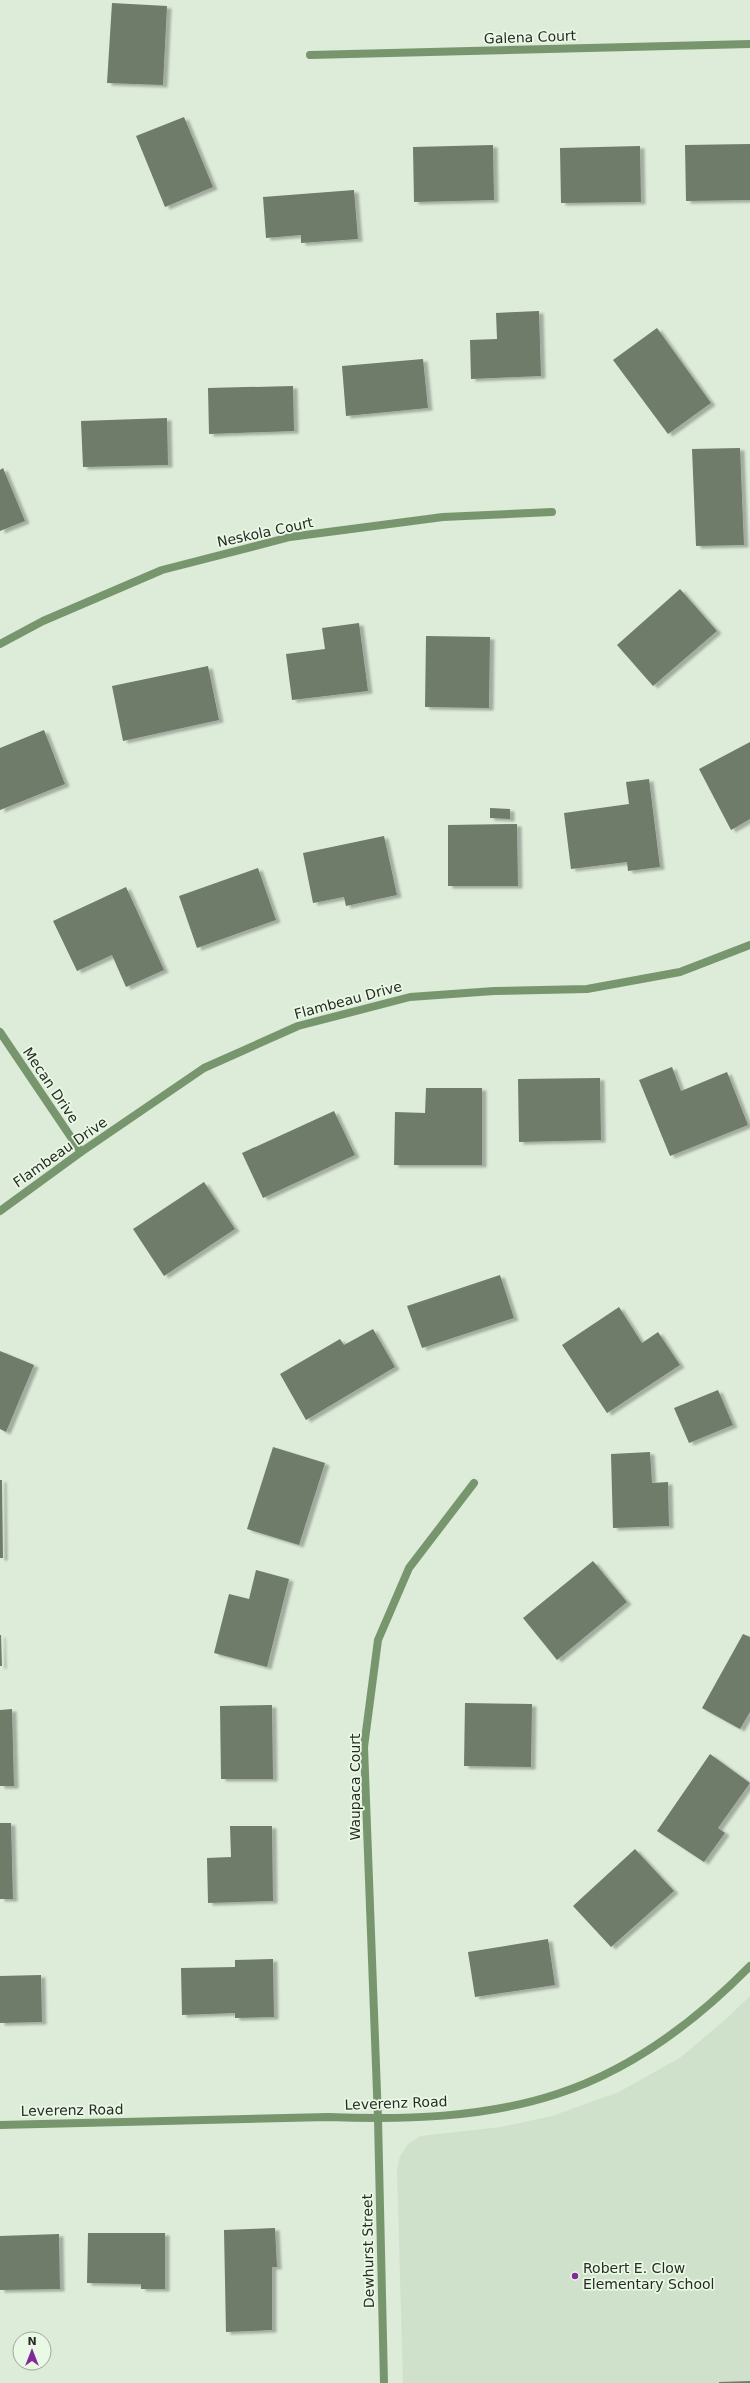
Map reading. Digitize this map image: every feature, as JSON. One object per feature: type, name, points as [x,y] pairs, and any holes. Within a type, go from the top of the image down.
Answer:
[{"type":"street","name":"Galena Court","points":[[310,55],[750,44]]},
{"type":"street","name":"Neskola Court","points":[[0,644],[43,621],[162,570],[290,537],[443,518],[552,512]]},
{"type":"street","name":"Flambeau Drive","points":[[0,1211],[81,1152],[204,1068],[298,1026],[410,997],[494,991],[587,989],[680,972],[750,945]]},
{"type":"street","name":"Mecan Drive","points":[[0,1032],[81,1152]]},
{"type":"street","name":"Waupaca Court","points":[[378,2119],[364,1747],[378,1640],[409,1568],[474,1483]]},
{"type":"street","name":"Leverenz Road","points":[[0,2125],[328,2117],[378,2119],[435,2116],[496,2109],[557,2094],[603,2075],[659,2043],[717,2000],[750,1966]]},
{"type":"street","name":"Dewhurst Street","points":[[378,2119],[384,2383]]},
{"type":"shaded area","name":"Robert E. Clow Elementary School","points":[[750,1996],[750,2383],[403,2383],[397,2170],[400,2156],[409,2143],[421,2136],[501,2127],[552,2116],[619,2092],[681,2057],[727,2018]]},
{"type":"building","points":[[112,3],[167,6],[163,85],[107,83]]},
{"type":"building","points":[[184,117],[213,187],[165,207],[136,136]]},
{"type":"building","points":[[750,144],[750,200],[686,201],[685,145]]},
{"type":"building","points":[[493,145],[494,200],[414,202],[413,147]]},
{"type":"building","points":[[640,146],[641,202],[561,203],[560,148]]},
{"type":"building","points":[[354,190],[358,239],[301,243],[301,235],[266,238],[263,197]]},
{"type":"building","points":[[539,311],[541,376],[471,379],[470,340],[497,339],[496,313]]},
{"type":"building","points":[[657,328],[711,403],[668,434],[613,360]]},
{"type":"building","points":[[423,359],[428,408],[346,416],[342,366]]},
{"type":"building","points":[[293,386],[294,431],[209,434],[208,388]]},
{"type":"building","points":[[167,418],[168,465],[83,467],[81,421]]},
{"type":"building","points":[[740,448],[744,545],[696,546],[692,449]]},
{"type":"building","points":[[3,468],[25,521],[0,531],[0,470]]},
{"type":"building","points":[[680,589],[717,631],[653,686],[617,645]]},
{"type":"building","points":[[359,623],[368,691],[292,700],[286,654],[325,649],[322,628]]},
{"type":"building","points":[[426,636],[490,637],[489,708],[425,707]]},
{"type":"building","points":[[208,666],[219,720],[123,741],[112,686]]},
{"type":"building","points":[[44,730],[65,784],[0,810],[0,748]]},
{"type":"building","points":[[750,742],[750,819],[731,830],[699,769]]},
{"type":"building","points":[[649,779],[660,867],[628,871],[627,862],[571,869],[564,813],[629,804],[626,782]]},
{"type":"building","points":[[490,808],[510,809],[510,819],[490,818]]},
{"type":"building","points":[[517,824],[518,886],[448,886],[448,825]]},
{"type":"building","points":[[384,836],[397,895],[346,906],[344,897],[313,903],[303,853]]},
{"type":"building","points":[[258,868],[276,920],[197,948],[179,896]]},
{"type":"building","points":[[126,887],[164,970],[126,987],[112,955],[77,971],[53,921]]},
{"type":"building","points":[[672,1067],[681,1091],[727,1072],[748,1125],[670,1156],[639,1080]]},
{"type":"building","points":[[600,1078],[601,1140],[519,1142],[518,1079]]},
{"type":"building","points":[[426,1088],[482,1088],[482,1165],[394,1165],[395,1112],[425,1113]]},
{"type":"building","points":[[334,1111],[355,1155],[263,1198],[242,1153]]},
{"type":"building","points":[[204,1182],[235,1229],[164,1276],[133,1229]]},
{"type":"building","points":[[500,1275],[514,1318],[422,1348],[407,1306]]},
{"type":"building","points":[[619,1307],[642,1343],[658,1332],[680,1365],[607,1413],[562,1345]]},
{"type":"building","points":[[373,1329],[395,1367],[306,1420],[280,1374],[340,1339],[344,1345]]},
{"type":"building","points":[[0,1351],[34,1365],[6,1432],[0,1429]]},
{"type":"building","points":[[718,1390],[733,1425],[689,1443],[674,1408]]},
{"type":"building","points":[[273,1447],[325,1463],[299,1545],[247,1529]]},
{"type":"building","points":[[650,1452],[652,1483],[668,1482],[669,1526],[613,1528],[611,1454]]},
{"type":"building","points":[[0,1480],[2,1480],[3,1558],[0,1558]]},
{"type":"building","points":[[593,1561],[627,1602],[557,1660],[523,1618]]},
{"type":"building","points":[[256,1570],[289,1579],[267,1667],[214,1653],[229,1594],[249,1599]]},
{"type":"building","points":[[743,1634],[750,1637],[750,1712],[740,1729],[702,1708]]},
{"type":"building","points":[[1,1635],[2,1666],[0,1666]]},
{"type":"building","points":[[465,1703],[532,1704],[531,1767],[464,1766]]},
{"type":"building","points":[[272,1705],[273,1779],[221,1779],[220,1706]]},
{"type":"building","points":[[12,1709],[14,1786],[0,1786],[0,1710]]},
{"type":"building","points":[[710,1754],[750,1783],[718,1828],[725,1833],[704,1862],[657,1831]]},
{"type":"building","points":[[0,1823],[11,1823],[13,1899],[0,1899]]},
{"type":"building","points":[[230,1826],[272,1826],[273,1901],[208,1903],[207,1858],[231,1857]]},
{"type":"building","points":[[635,1849],[674,1891],[611,1947],[573,1906]]},
{"type":"building","points":[[548,1939],[555,1985],[475,1997],[468,1952]]},
{"type":"building","points":[[273,1959],[274,2017],[235,2018],[235,2013],[182,2015],[181,1968],[235,1967],[235,1960]]},
{"type":"building","points":[[41,1975],[42,2022],[0,2023],[0,1976]]},
{"type":"building","points":[[275,2228],[277,2267],[272,2267],[272,2330],[226,2332],[224,2230]]},
{"type":"building","points":[[88,2233],[165,2233],[165,2289],[141,2289],[141,2284],[87,2283]]},
{"type":"building","points":[[59,2234],[60,2289],[0,2290],[0,2236]]},
{"type":"building","points":[[750,2381],[750,2383],[719,2383],[719,2382]]},
{"type":"place","name":"Robert E. Clow Elementary School","points":[[575,2276]]}]
